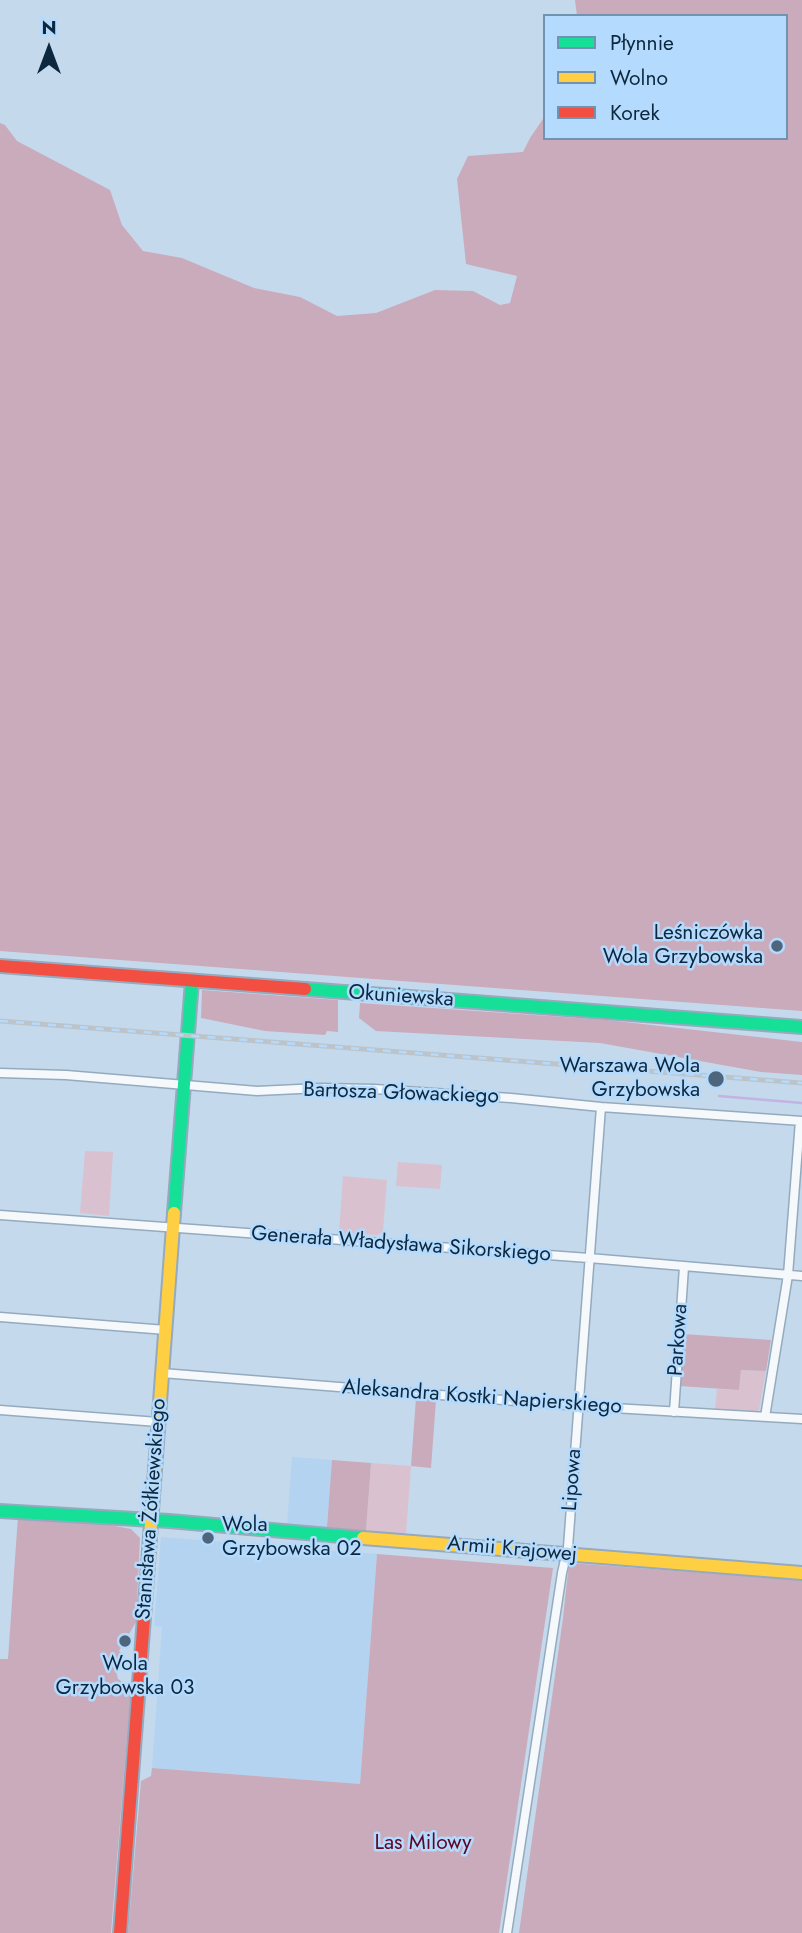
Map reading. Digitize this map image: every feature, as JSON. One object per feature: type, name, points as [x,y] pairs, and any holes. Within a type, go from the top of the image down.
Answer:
[{"type":"street","name":"Okuniewska","points":[[0,966],[802,1027]]},
{"type":"street","name":"Stanisława Żółkiewskiego","points":[[120,1933],[192,981]]},
{"type":"street","name":"Bartosza Głowackiego","points":[[0,1073],[66,1075],[257,1091],[374,1089],[801,1121]]},
{"type":"street","name":"Lipowa","points":[[507,1933],[566,1555],[601,1107]]},
{"type":"street","points":[[765,1417],[788,1275],[801,1121]]},
{"type":"street","name":"Generała Władysława Sikorskiego","points":[[0,1215],[802,1276]]},
{"type":"street","name":"Parkowa","points":[[674,1412],[684,1267]]},
{"type":"street","points":[[0,1317],[166,1330]]},
{"type":"street","name":"Aleksandra Kostki Napierskiego","points":[[162,1373],[579,1406],[802,1419]]},
{"type":"street","points":[[0,1410],[158,1422]]},
{"type":"street","name":"Armii Krajowej","points":[[0,1511],[802,1573]]},
{"type":"shaded area","points":[[85,1151],[113,1152],[109,1216],[80,1213]]},
{"type":"shaded area","points":[[398,1162],[442,1165],[440,1189],[396,1186]]},
{"type":"shaded area","points":[[343,1176],[387,1180],[383,1231],[378,1235],[339,1233]]},
{"type":"shaded area","points":[[741,1370],[766,1371],[759,1410],[715,1409],[717,1389],[739,1390]]},
{"type":"shaded area","points":[[292,1457],[332,1460],[327,1527],[287,1525]]},
{"type":"shaded area","points":[[371,1463],[411,1466],[406,1534],[366,1531]]},
{"type":"shaded area","points":[[161,1537],[377,1554],[360,1784],[152,1768],[162,1627],[154,1626]]},
{"type":"green space","points":[[575,0],[802,0],[802,1011],[0,951],[0,123],[5,125],[17,141],[110,190],[122,225],[143,251],[182,258],[254,288],[300,297],[337,316],[376,313],[435,290],[473,291],[500,305],[510,303],[517,276],[466,264],[457,179],[468,156],[523,152],[543,119],[543,140],[788,140],[788,14],[577,14]]},
{"type":"green space","points":[[202,990],[338,1000],[338,1032],[327,1031],[325,1035],[265,1031],[201,1018]]},
{"type":"green space","points":[[360,1003],[607,1020],[802,1042],[802,1075],[761,1072],[600,1043],[376,1031],[359,1018]]},
{"type":"green space","points":[[683,1334],[771,1340],[766,1371],[741,1370],[739,1390],[679,1386]]},
{"type":"green space","points":[[416,1398],[436,1400],[431,1468],[411,1466]]},
{"type":"green space","points":[[332,1460],[371,1463],[366,1531],[327,1527]]},
{"type":"green space","points":[[18,1516],[99,1523],[131,1529],[140,1538],[136,1622],[119,1651],[121,1653],[115,1667],[118,1679],[131,1688],[111,1933],[0,1933],[0,1659],[8,1659]]},
{"type":"green space","name":"Las Milowy","points":[[377,1554],[553,1568],[499,1933],[128,1933],[141,1781],[151,1776],[152,1768],[360,1784]]},
{"type":"green space","name":"Las Milowy","points":[[569,1563],[802,1580],[802,1933],[519,1933]]},
{"type":"waterway","points":[[719,1096],[802,1103]]},
{"type":"railway","points":[[0,1021],[802,1083]]},
{"type":"traffic: fast","points":[[174,1213],[192,981]]},
{"type":"traffic: fast","points":[[305,989],[802,1027]]},
{"type":"traffic: fast","points":[[0,1511],[169,1521],[363,1538]]},
{"type":"traffic: slow","points":[[146,1591],[174,1213]]},
{"type":"traffic: slow","points":[[363,1538],[802,1573]]},
{"type":"traffic: jam","points":[[0,966],[305,989]]},
{"type":"traffic: jam","points":[[120,1933],[146,1591]]},
{"type":"place","name":"Leśniczówka Wola Grzybowska","points":[[777,946]]},
{"type":"place","name":"Warszawa Wola Grzybowska","points":[[716,1079]]},
{"type":"place","name":"Wola Grzybowska 02","points":[[208,1538]]},
{"type":"place","name":"Wola Grzybowska 03","points":[[125,1641]]}]
